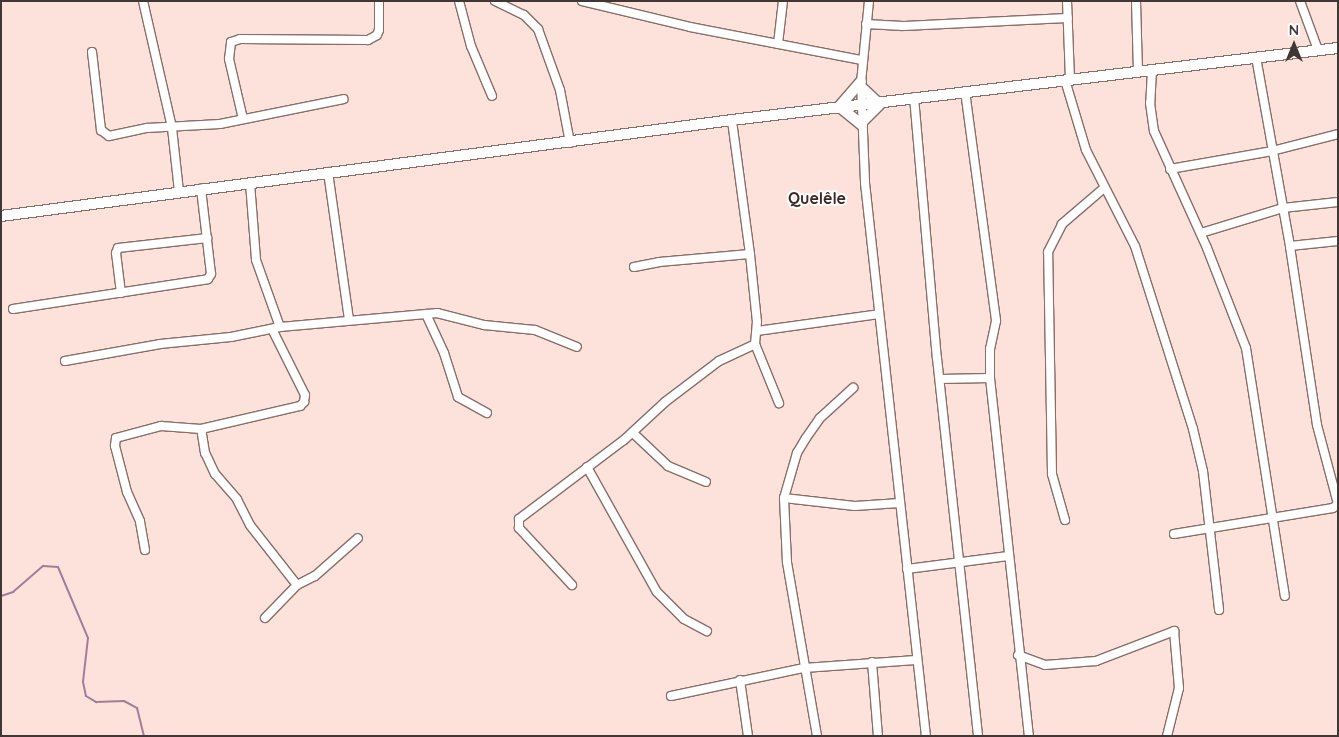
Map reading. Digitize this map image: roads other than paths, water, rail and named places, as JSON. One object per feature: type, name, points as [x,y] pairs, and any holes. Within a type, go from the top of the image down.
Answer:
[{"type":"main road","points":[[1,216],[178,191],[570,143],[914,97],[1338,48]]},
{"type":"main road","points":[[839,108],[861,84],[880,103]]},
{"type":"main road","points":[[839,108],[862,123],[880,103]]},
{"type":"street","points":[[143,1],[172,128],[178,191]]},
{"type":"street","points":[[243,119],[229,59],[230,42],[240,39],[368,40],[378,35],[379,1]]},
{"type":"street","points":[[458,1],[471,46],[492,96]]},
{"type":"street","points":[[495,1],[524,15],[538,29],[560,90],[570,143]]},
{"type":"street","points":[[582,1],[778,44],[862,60]]},
{"type":"street","points":[[778,44],[783,1]]},
{"type":"street","points":[[869,1],[861,84],[865,184],[916,660],[926,736]]},
{"type":"street","points":[[1067,1],[1067,80],[1077,126],[1103,188],[1122,220],[1147,280],[1193,429],[1211,528],[1219,610]]},
{"type":"street","points":[[1136,1],[1138,71]]},
{"type":"street","points":[[1300,1],[1318,50]]},
{"type":"street","points":[[866,24],[903,26],[1068,18]]},
{"type":"street","points":[[92,52],[104,134],[109,136],[147,128],[200,127],[344,99]]},
{"type":"street","points":[[1174,534],[1333,508],[1338,504],[1316,425],[1290,246],[1256,57]]},
{"type":"street","points":[[1152,70],[1151,122],[1170,169],[1201,233],[1246,348],[1285,596]]},
{"type":"street","points":[[965,91],[996,321],[990,348],[990,378],[1018,655],[1029,736]]},
{"type":"street","points":[[914,97],[940,379],[978,736]]},
{"type":"street","points":[[732,120],[750,254],[757,331],[756,344],[779,403]]},
{"type":"street","points":[[1170,169],[1272,151],[1338,134]]},
{"type":"street","points":[[328,172],[349,319]]},
{"type":"street","points":[[145,550],[140,521],[127,492],[115,446],[116,438],[161,426],[201,429],[300,406],[304,402],[305,395],[276,328],[256,260],[250,183]]},
{"type":"street","points":[[1065,520],[1052,474],[1048,252],[1062,224],[1103,188]]},
{"type":"street","points":[[13,308],[208,279],[211,274],[201,189]]},
{"type":"street","points":[[1201,233],[1282,208],[1338,202]]},
{"type":"street","points":[[121,292],[118,248],[207,238]]},
{"type":"street","points":[[1290,246],[1338,241]]},
{"type":"street","points":[[634,267],[750,254]]},
{"type":"street","points":[[426,314],[444,353],[458,397],[487,413]]},
{"type":"street","points":[[65,361],[276,328],[349,319],[426,314],[448,315],[484,325],[535,330],[577,347]]},
{"type":"street","points":[[757,331],[879,314]]},
{"type":"street","points":[[572,585],[519,528],[518,522],[633,433],[665,402],[719,361],[756,344]]},
{"type":"street","points":[[940,379],[990,378]]},
{"type":"street","points":[[817,736],[804,668],[785,546],[784,498],[797,454],[806,438],[820,418],[853,388]]},
{"type":"street","points":[[201,429],[205,453],[214,474],[237,499],[250,525],[297,585]]},
{"type":"street","points":[[633,433],[668,466],[706,482]]},
{"type":"street","points":[[587,467],[657,592],[684,619],[707,631]]},
{"type":"street","points":[[784,498],[855,506],[900,503]]},
{"type":"street","points":[[265,618],[297,585],[315,576],[358,538]]},
{"type":"street","points":[[907,569],[1008,556]]},
{"type":"street","points":[[1018,655],[1046,665],[1096,661],[1174,631],[1179,688],[1167,736]]},
{"type":"street","points":[[670,696],[804,668],[916,660]]},
{"type":"street","points":[[872,662],[878,736]]},
{"type":"street","points":[[740,680],[748,736]]},
{"type":"waterway","points":[[1,596],[13,592],[43,566],[58,567],[88,638],[83,682],[86,696],[96,702],[124,701],[137,708],[144,736]]},
{"type":"district","name":"Quelêle","points":[[817,198]]}]
